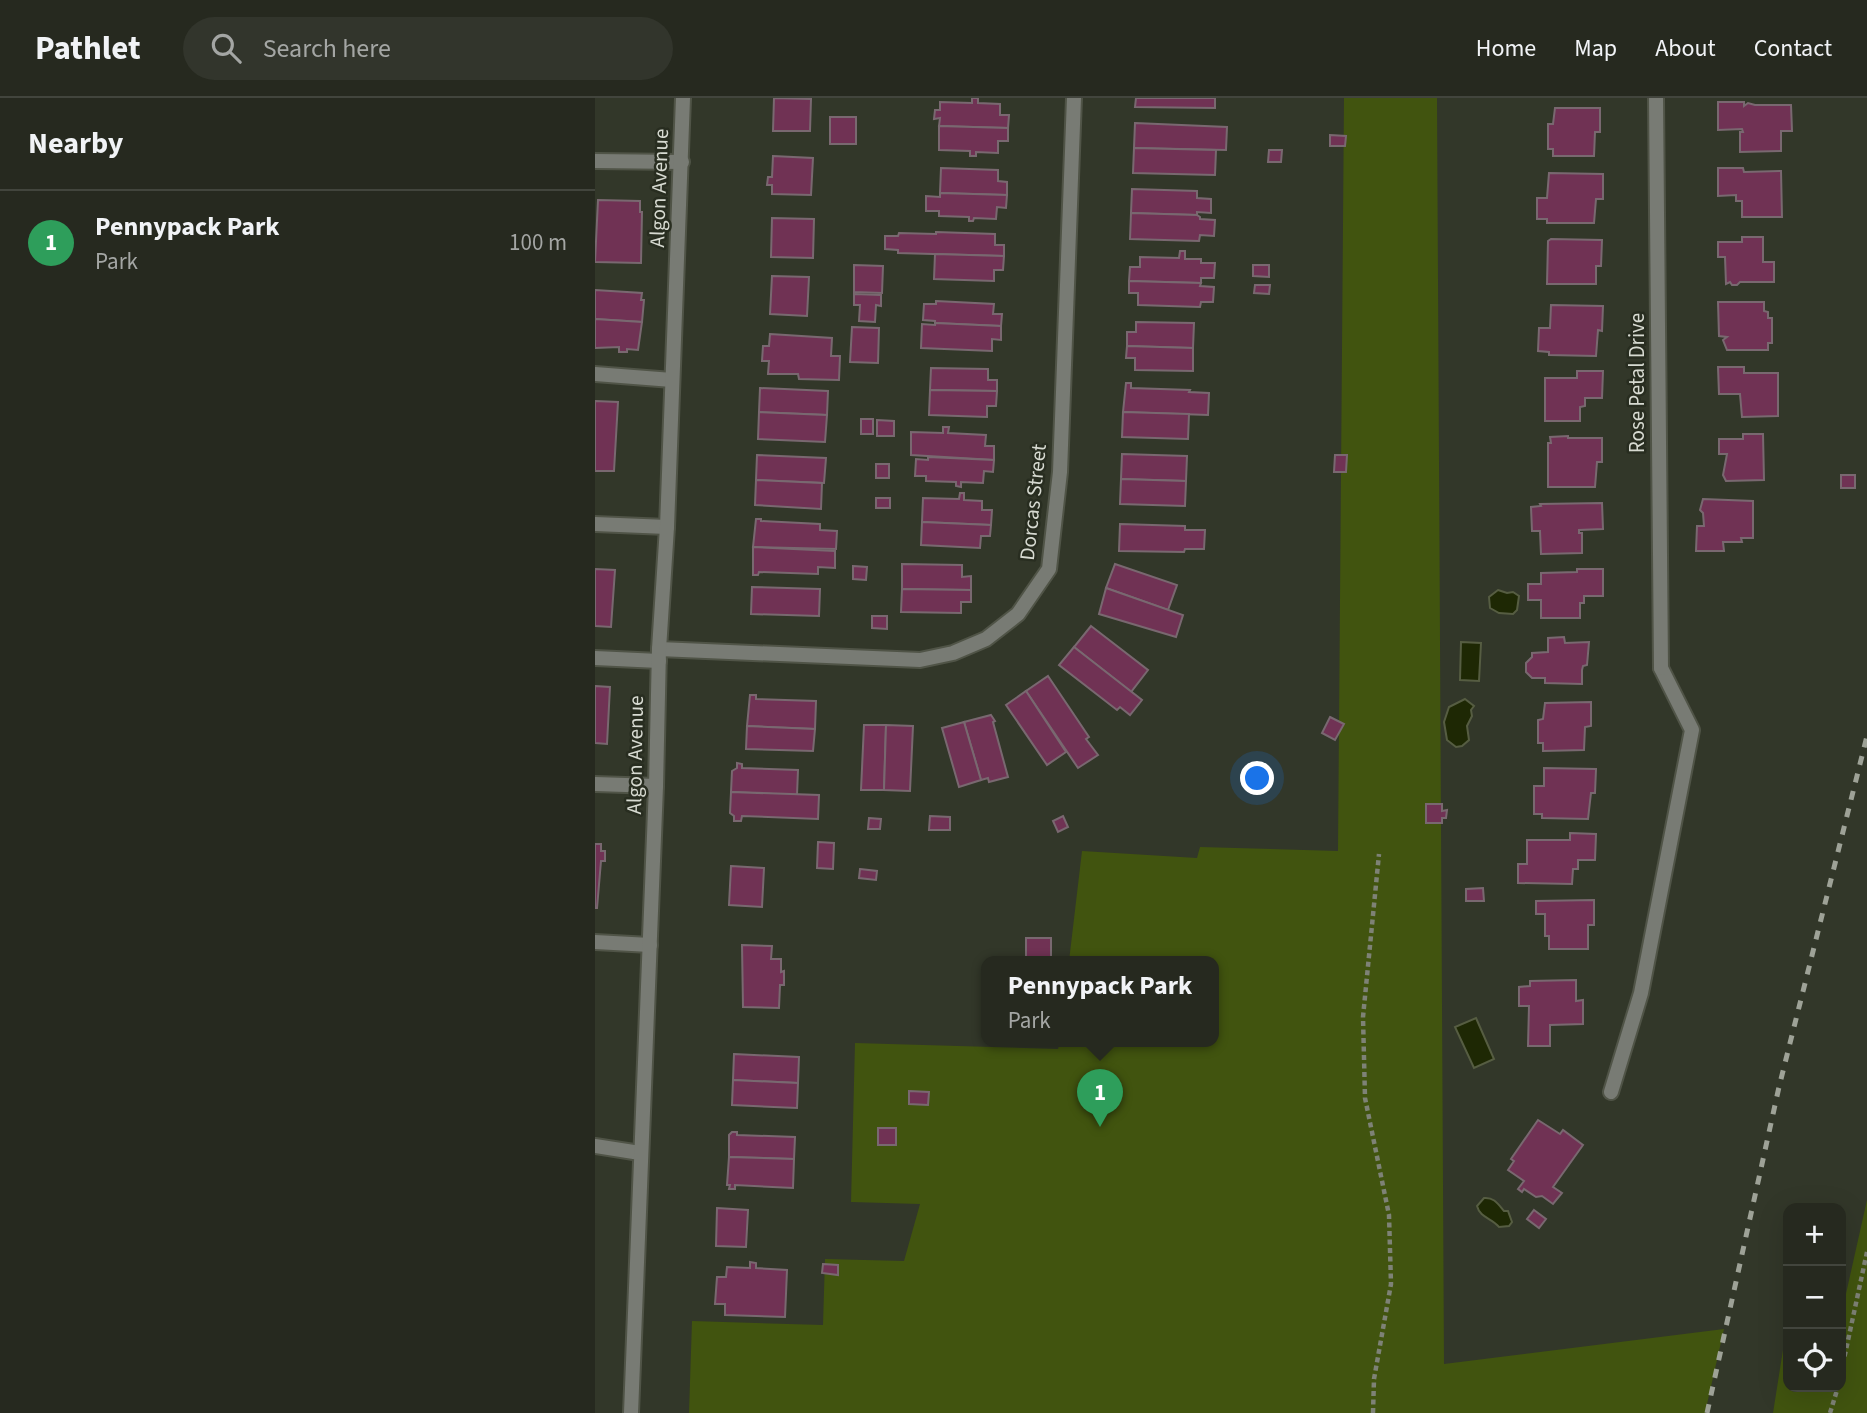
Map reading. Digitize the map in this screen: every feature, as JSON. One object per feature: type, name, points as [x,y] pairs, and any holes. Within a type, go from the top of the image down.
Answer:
[{"type":"street","name":"Algon Avenue","points":[[631,1413],[683,98]]},
{"type":"street","name":"Dorcas Street","points":[[595,658],[659,655],[920,660],[953,653],[986,639],[1018,614],[1049,569],[1060,472],[1074,98]]},
{"type":"street","name":"Rose Petal Drive","points":[[1611,1092],[1641,993],[1692,730],[1661,668],[1656,98]]},
{"type":"street","points":[[595,161],[682,162]]},
{"type":"street","points":[[595,374],[672,380]]},
{"type":"street","points":[[595,524],[667,527]]},
{"type":"street","points":[[595,784],[656,786]]},
{"type":"street","points":[[595,942],[650,945]]},
{"type":"street","points":[[595,1146],[640,1153]]},
{"type":"path","points":[[1373,1413],[1374,1379],[1391,1284],[1388,1214],[1364,1085],[1363,1017],[1379,854]]},
{"type":"path","points":[[1846,1350],[1867,1252]]},
{"type":"path","points":[[1831,1413],[1836,1392]]},
{"type":"green space","points":[[1344,98],[1437,98],[1444,1364],[1724,1329],[1705,1413],[689,1413],[692,1321],[823,1325],[825,1259],[904,1261],[920,1204],[851,1202],[855,1043],[1058,1049],[1219,1047],[1219,956],[1070,956],[1082,851],[1197,858],[1200,847],[1338,851]]},
{"type":"green space","points":[[1867,1200],[1867,1413],[1773,1413],[1783,1350],[1783,1392],[1846,1392],[1846,1294]]},
{"type":"shaded area","points":[[1498,590],[1513,592],[1519,596],[1517,610],[1513,614],[1499,613],[1490,608],[1489,597]]},
{"type":"shaded area","points":[[1461,642],[1481,643],[1479,681],[1460,680]]},
{"type":"shaded area","points":[[1465,699],[1474,706],[1467,726],[1469,740],[1456,747],[1447,740],[1444,722],[1449,707]]},
{"type":"shaded area","points":[[1476,1018],[1494,1059],[1474,1068],[1455,1027]]},
{"type":"shaded area","points":[[1484,1198],[1493,1200],[1504,1211],[1508,1211],[1512,1222],[1509,1226],[1499,1227],[1481,1213],[1477,1206]]},
{"type":"building","points":[[774,98],[811,99],[810,131],[773,131]]},
{"type":"building","points":[[972,98],[978,98],[978,103],[1000,104],[1000,115],[1009,115],[1008,128],[939,126],[940,118],[934,119],[935,110],[940,110],[940,102],[972,103]]},
{"type":"building","points":[[1136,98],[1215,98],[1215,108],[1135,107]]},
{"type":"building","points":[[1718,102],[1744,102],[1744,106],[1748,103],[1791,105],[1792,131],[1781,131],[1781,151],[1740,152],[1742,129],[1718,130]]},
{"type":"building","points":[[1555,108],[1600,108],[1600,132],[1595,132],[1594,156],[1553,156],[1553,149],[1548,149],[1548,124],[1553,124]]},
{"type":"building","points":[[830,117],[856,117],[856,144],[830,144]]},
{"type":"building","points":[[1135,123],[1227,127],[1226,150],[1134,148]]},
{"type":"building","points":[[939,126],[1008,128],[1008,141],[998,141],[998,153],[976,152],[976,156],[970,156],[970,151],[939,150]]},
{"type":"building","points":[[1330,135],[1346,136],[1345,146],[1330,146]]},
{"type":"building","points":[[1134,148],[1216,150],[1215,175],[1133,173]]},
{"type":"building","points":[[1269,150],[1282,150],[1281,162],[1268,162]]},
{"type":"building","points":[[773,156],[813,158],[811,195],[772,194],[772,185],[767,185],[768,177],[772,177]]},
{"type":"building","points":[[941,168],[998,170],[998,181],[1007,182],[1007,195],[940,193]]},
{"type":"building","points":[[1718,168],[1743,168],[1744,172],[1781,171],[1782,217],[1742,217],[1742,201],[1736,201],[1736,195],[1718,196]]},
{"type":"building","points":[[1549,173],[1603,174],[1603,199],[1596,199],[1594,223],[1547,223],[1547,219],[1537,219],[1537,198],[1547,198]]},
{"type":"building","points":[[1132,189],[1197,191],[1197,198],[1211,199],[1211,213],[1131,213]]},
{"type":"building","points":[[940,193],[1007,195],[1006,208],[997,207],[996,219],[974,218],[973,221],[969,221],[969,217],[939,216],[939,211],[926,211],[926,196],[940,197]]},
{"type":"building","points":[[598,200],[640,201],[641,263],[595,262]]},
{"type":"building","points":[[1131,213],[1197,215],[1200,219],[1215,220],[1214,236],[1200,235],[1199,241],[1130,239]]},
{"type":"building","points":[[772,218],[814,219],[813,258],[771,257]]},
{"type":"building","points":[[936,232],[995,234],[995,245],[1004,245],[1004,256],[898,253],[898,250],[885,249],[885,236]]},
{"type":"building","points":[[1742,237],[1763,237],[1763,262],[1774,262],[1774,282],[1726,284],[1725,257],[1718,257],[1718,242],[1742,242]]},
{"type":"building","points":[[1602,240],[1601,266],[1596,266],[1596,284],[1547,284],[1548,241]]},
{"type":"building","points":[[1180,251],[1185,251],[1185,259],[1201,259],[1201,263],[1215,263],[1214,278],[1201,278],[1201,283],[1129,281],[1130,267],[1140,267],[1140,257],[1179,258]]},
{"type":"building","points":[[935,254],[1004,256],[1003,270],[994,270],[994,281],[934,279]]},
{"type":"building","points":[[854,265],[883,266],[882,293],[854,292]]},
{"type":"building","points":[[1253,265],[1269,265],[1269,277],[1253,276]]},
{"type":"building","points":[[772,276],[809,277],[807,316],[770,314]]},
{"type":"building","points":[[1129,281],[1201,283],[1200,286],[1214,287],[1213,302],[1201,302],[1200,307],[1138,305],[1138,293],[1129,293]]},
{"type":"building","points":[[1255,285],[1270,285],[1269,294],[1254,293]]},
{"type":"building","points":[[595,290],[642,293],[642,322],[595,319]]},
{"type":"building","points":[[854,294],[881,295],[881,306],[876,305],[875,322],[859,321],[860,305],[854,305]]},
{"type":"building","points":[[936,301],[994,304],[993,314],[1002,314],[1001,326],[923,320],[924,304],[936,304]]},
{"type":"building","points":[[1718,302],[1764,302],[1764,311],[1768,312],[1768,318],[1772,318],[1772,343],[1768,343],[1768,350],[1727,350],[1723,340],[1727,337],[1719,336]]},
{"type":"building","points":[[1551,305],[1603,306],[1602,331],[1598,330],[1596,356],[1549,355],[1549,352],[1538,351],[1539,328],[1550,328]]},
{"type":"building","points":[[595,319],[642,322],[638,350],[627,349],[627,352],[619,352],[619,347],[595,348]]},
{"type":"building","points":[[1136,322],[1194,323],[1193,348],[1127,346],[1127,332],[1136,332]]},
{"type":"building","points":[[922,324],[1001,326],[1001,340],[992,339],[992,351],[921,348]]},
{"type":"building","points":[[852,327],[879,328],[878,363],[850,362]]},
{"type":"building","points":[[770,334],[832,338],[831,356],[840,356],[839,380],[799,379],[798,374],[768,374],[769,361],[762,361],[763,346],[769,346]]},
{"type":"building","points":[[1127,346],[1193,348],[1193,371],[1135,370],[1135,358],[1126,358]]},
{"type":"building","points":[[1718,367],[1744,367],[1744,373],[1778,373],[1778,416],[1742,417],[1740,394],[1719,394]]},
{"type":"building","points":[[931,368],[988,369],[988,380],[997,380],[997,391],[930,390]]},
{"type":"building","points":[[1577,371],[1603,371],[1602,398],[1585,398],[1585,406],[1580,407],[1580,421],[1545,421],[1545,378],[1577,378]]},
{"type":"building","points":[[1126,383],[1131,383],[1131,388],[1209,393],[1208,415],[1123,412]]},
{"type":"building","points":[[760,388],[828,391],[827,415],[759,412]]},
{"type":"building","points":[[930,390],[997,391],[996,406],[987,406],[987,417],[929,415]]},
{"type":"building","points":[[595,401],[618,402],[614,471],[595,471]]},
{"type":"building","points":[[759,412],[827,415],[825,442],[758,439]]},
{"type":"building","points":[[1123,412],[1189,414],[1188,439],[1122,437]]},
{"type":"building","points":[[861,419],[873,419],[873,434],[861,434]]},
{"type":"building","points":[[877,420],[894,421],[894,436],[877,436]]},
{"type":"building","points":[[943,427],[949,427],[948,433],[986,435],[985,446],[994,446],[994,460],[911,455],[911,432],[943,433]]},
{"type":"building","points":[[1743,434],[1763,434],[1764,480],[1726,481],[1723,475],[1727,454],[1719,454],[1719,439],[1743,439]]},
{"type":"building","points":[[1550,437],[1602,438],[1602,462],[1597,462],[1595,487],[1548,487]]},
{"type":"building","points":[[1122,454],[1187,456],[1186,481],[1121,479]]},
{"type":"building","points":[[757,455],[826,458],[824,483],[756,480]]},
{"type":"building","points":[[1335,455],[1347,455],[1346,472],[1334,472]]},
{"type":"building","points":[[928,457],[994,460],[993,472],[984,471],[983,483],[961,482],[961,487],[956,486],[956,482],[926,481],[926,476],[915,476],[916,459],[928,460]]},
{"type":"building","points":[[876,464],[889,464],[889,478],[876,478]]},
{"type":"building","points":[[1841,475],[1855,475],[1855,488],[1841,488]]},
{"type":"building","points":[[1121,479],[1186,481],[1185,506],[1120,504]]},
{"type":"building","points":[[756,480],[822,483],[821,509],[755,505]]},
{"type":"building","points":[[960,493],[964,493],[964,500],[982,501],[982,510],[992,510],[991,525],[922,522],[923,498],[959,499]]},
{"type":"building","points":[[876,498],[890,498],[890,508],[876,508]]},
{"type":"building","points":[[1703,499],[1753,501],[1753,538],[1741,538],[1742,542],[1723,542],[1724,551],[1696,551],[1697,526],[1704,526],[1703,513],[1700,510]]},
{"type":"building","points":[[1602,503],[1603,529],[1579,530],[1579,533],[1582,533],[1582,553],[1541,554],[1540,531],[1532,531],[1531,507],[1541,506],[1540,504]]},
{"type":"building","points":[[756,519],[820,524],[820,530],[837,531],[836,549],[753,547]]},
{"type":"building","points":[[922,522],[991,525],[990,536],[981,536],[980,548],[921,545]]},
{"type":"building","points":[[1120,524],[1185,526],[1185,530],[1205,530],[1204,549],[1185,549],[1184,552],[1119,551]]},
{"type":"building","points":[[753,547],[835,551],[835,568],[818,567],[818,574],[759,572],[758,575],[753,575]]},
{"type":"building","points":[[902,564],[962,565],[962,577],[971,576],[971,590],[902,589]]},
{"type":"building","points":[[1115,564],[1177,585],[1168,610],[1106,588]]},
{"type":"building","points":[[853,566],[867,567],[866,580],[853,579]]},
{"type":"building","points":[[595,569],[615,570],[611,627],[595,626]]},
{"type":"building","points":[[1577,569],[1603,569],[1603,596],[1584,596],[1584,603],[1580,603],[1580,618],[1541,618],[1541,600],[1528,600],[1528,584],[1541,584],[1541,573],[1577,572]]},
{"type":"building","points":[[752,587],[820,589],[819,616],[751,614]]},
{"type":"building","points":[[1106,588],[1183,615],[1176,637],[1099,614]]},
{"type":"building","points":[[902,589],[971,590],[971,602],[961,602],[961,613],[901,612]]},
{"type":"building","points":[[872,616],[887,616],[887,629],[872,628]]},
{"type":"building","points":[[1091,626],[1148,670],[1131,692],[1074,647]]},
{"type":"building","points":[[1564,637],[1565,643],[1589,642],[1587,665],[1583,666],[1582,670],[1582,684],[1545,683],[1545,678],[1532,678],[1526,672],[1526,663],[1532,653],[1548,652],[1548,638]]},
{"type":"building","points":[[1074,647],[1142,700],[1130,715],[1120,707],[1117,710],[1059,665]]},
{"type":"building","points":[[1048,676],[1098,755],[1078,768],[1026,691]]},
{"type":"building","points":[[595,686],[610,687],[607,744],[595,743]]},
{"type":"building","points":[[1026,691],[1066,752],[1047,765],[1006,705]]},
{"type":"building","points":[[750,695],[756,695],[756,699],[816,701],[815,729],[747,726]]},
{"type":"building","points":[[1591,702],[1591,726],[1585,727],[1584,750],[1543,751],[1543,743],[1538,743],[1538,720],[1543,719],[1545,703]]},
{"type":"building","points":[[991,715],[995,721],[993,722],[1008,777],[989,782],[988,778],[981,780],[964,722]]},
{"type":"building","points":[[1330,717],[1344,724],[1335,740],[1322,733]]},
{"type":"building","points":[[964,722],[981,780],[959,787],[942,728]]},
{"type":"building","points":[[864,725],[886,725],[884,790],[861,790]]},
{"type":"building","points":[[886,725],[913,726],[910,791],[884,790]]},
{"type":"building","points":[[747,726],[815,729],[813,751],[746,749]]},
{"type":"building","points":[[737,763],[742,764],[742,768],[798,770],[797,795],[731,792],[732,771],[737,768]]},
{"type":"building","points":[[1544,768],[1596,769],[1595,793],[1591,793],[1588,819],[1542,818],[1542,814],[1534,814],[1534,786],[1544,786]]},
{"type":"building","points":[[731,792],[819,795],[818,819],[742,816],[741,821],[734,821],[734,816],[730,813]]},
{"type":"building","points":[[1426,804],[1442,804],[1442,811],[1447,810],[1442,823],[1426,823]]},
{"type":"building","points":[[930,816],[950,817],[950,830],[929,830]]},
{"type":"building","points":[[1063,816],[1068,827],[1058,832],[1053,821]]},
{"type":"building","points":[[869,818],[881,819],[880,829],[868,829]]},
{"type":"building","points":[[1570,833],[1596,834],[1595,860],[1578,860],[1578,869],[1573,869],[1572,884],[1518,883],[1518,864],[1527,864],[1527,840],[1570,840]]},
{"type":"building","points":[[818,842],[834,843],[833,869],[817,868]]},
{"type":"building","points":[[595,844],[601,844],[601,851],[605,851],[605,861],[601,861],[597,908],[595,908]]},
{"type":"building","points":[[731,866],[764,868],[762,907],[729,905]]},
{"type":"building","points":[[860,869],[877,871],[876,880],[859,878]]},
{"type":"building","points":[[1483,888],[1484,901],[1466,901],[1466,889]]},
{"type":"building","points":[[1594,900],[1594,925],[1588,925],[1588,949],[1549,949],[1549,936],[1545,936],[1545,914],[1536,914],[1536,901]]},
{"type":"building","points":[[1026,938],[1051,938],[1051,956],[1026,956]]},
{"type":"building","points":[[742,945],[772,946],[771,959],[781,959],[784,985],[780,985],[779,1008],[743,1007]]},
{"type":"building","points":[[1576,980],[1576,1001],[1583,1000],[1583,1024],[1550,1025],[1550,1046],[1528,1046],[1529,1006],[1519,1006],[1519,987],[1530,986],[1530,981]]},
{"type":"building","points":[[734,1054],[799,1057],[798,1083],[733,1080]]},
{"type":"building","points":[[733,1080],[798,1083],[797,1108],[732,1105]]},
{"type":"building","points":[[909,1091],[929,1092],[928,1105],[909,1104]]},
{"type":"building","points":[[1538,1120],[1560,1134],[1563,1130],[1583,1145],[1553,1187],[1562,1193],[1553,1204],[1542,1196],[1536,1197],[1524,1189],[1522,1192],[1518,1189],[1524,1181],[1508,1170],[1514,1161],[1511,1159]]},
{"type":"building","points":[[878,1128],[896,1128],[896,1145],[878,1145]]},
{"type":"building","points":[[737,1132],[737,1135],[795,1137],[794,1159],[729,1157],[729,1135]]},
{"type":"building","points":[[729,1157],[794,1159],[793,1188],[735,1185],[735,1189],[729,1189]]},
{"type":"building","points":[[717,1208],[748,1210],[746,1247],[716,1246]]},
{"type":"building","points":[[1534,1210],[1546,1219],[1539,1228],[1527,1219]]},
{"type":"building","points":[[750,1262],[756,1263],[756,1268],[787,1270],[785,1317],[725,1315],[725,1304],[715,1304],[717,1277],[726,1277],[727,1267],[750,1268]]},
{"type":"building","points":[[823,1264],[838,1265],[838,1275],[822,1273]]},
{"type":"railway","points":[[1707,1413],[1779,1087],[1867,736]]},
{"type":"place","name":"Pennypack Park","points":[[1100,1127]]}]
